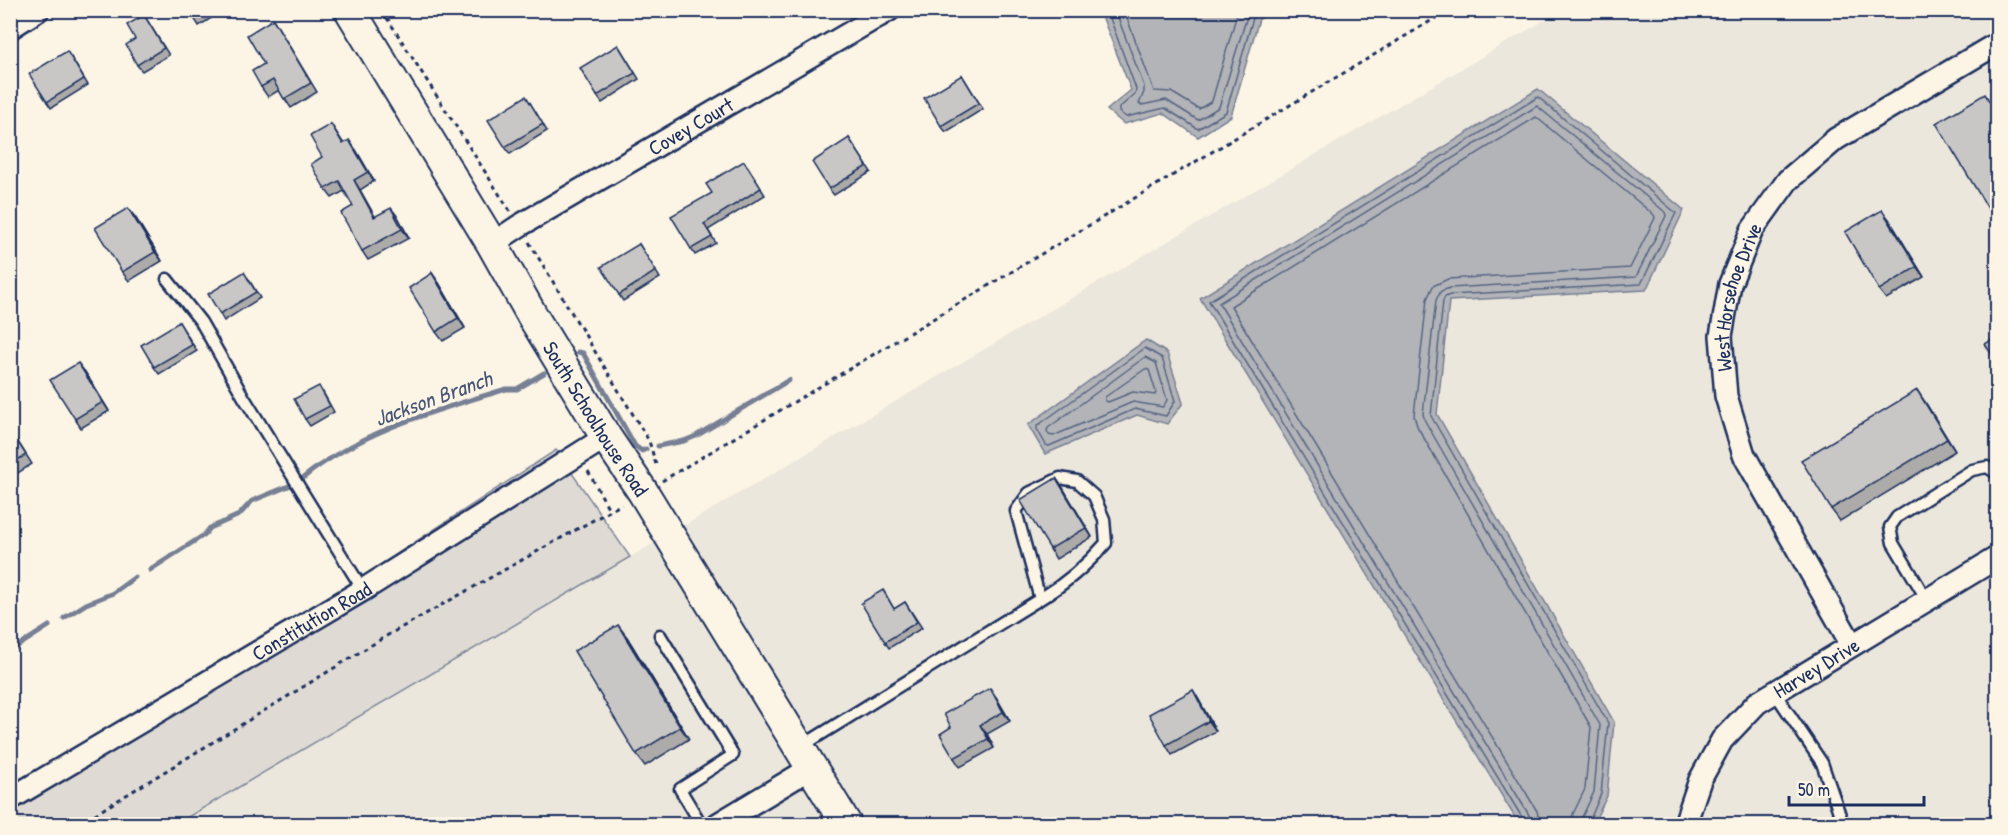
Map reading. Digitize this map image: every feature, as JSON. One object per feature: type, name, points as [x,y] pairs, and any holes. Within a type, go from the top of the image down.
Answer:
[{"type":"street","points":[[11,27],[38,10]]},
{"type":"street","name":"South Schoolhouse Road","points":[[350,10],[492,244],[533,317],[643,492],[846,825]]},
{"type":"street","name":"Covey Court","points":[[492,244],[519,226],[890,10]]},
{"type":"street","name":"West Horsehoe Drive","points":[[1852,645],[1744,455],[1726,396],[1721,336],[1730,284],[1752,230],[1788,180],[1836,139],[1998,43]]},
{"type":"street","name":"Constitution Road","points":[[10,799],[363,590],[606,436]]},
{"type":"street","name":"Harvey Drive","points":[[1685,825],[1700,780],[1722,740],[1757,703],[1998,557]]},
{"type":"street","points":[[718,825],[805,758]]},
{"type":"lane","points":[[167,279],[201,322],[243,396],[363,590]]},
{"type":"lane","points":[[1927,600],[1893,543],[1890,527],[1897,517],[1972,470],[1987,467],[1998,474]]},
{"type":"lane","points":[[805,758],[1058,588],[1106,543],[1104,519],[1094,496],[1077,481],[1060,478],[1029,493],[1016,511],[1040,599]]},
{"type":"lane","points":[[660,635],[732,755],[680,789],[701,825]]},
{"type":"lane","points":[[1775,693],[1822,764],[1841,818],[1841,825]]},
{"type":"path","points":[[661,481],[1449,10]]},
{"type":"path","points":[[578,454],[610,511]]},
{"type":"path","points":[[79,825],[388,635],[627,501]]},
{"type":"shaded area","points":[[1560,11],[1997,11],[1997,824],[176,824]]},
{"type":"shaded area","points":[[556,450],[630,557],[176,824],[11,824],[10,790],[271,636]]},
{"type":"water","points":[[1100,11],[1274,11],[1259,19],[1231,116],[1198,137],[1163,113],[1124,124],[1107,110],[1131,90]]},
{"type":"water","points":[[1538,89],[1684,210],[1646,290],[1449,301],[1437,414],[1614,722],[1607,796],[1593,824],[1519,824],[1200,298]]},
{"type":"water","points":[[1146,340],[1167,353],[1183,403],[1167,424],[1137,415],[1045,454],[1028,425]]},
{"type":"building","points":[[189,10],[209,10],[194,19]]},
{"type":"building","points":[[144,15],[164,48],[137,65],[126,45],[135,39],[127,25]]},
{"type":"building","points":[[273,19],[311,83],[284,99],[273,80],[261,87],[252,71],[264,64],[247,35]]},
{"type":"building","points":[[618,45],[635,73],[597,96],[580,68]]},
{"type":"building","points":[[67,51],[84,79],[47,102],[29,74]]},
{"type":"building","points":[[962,75],[979,103],[941,126],[924,98]]},
{"type":"building","points":[[1985,94],[1993,107],[1998,104],[1998,225],[1936,123]]},
{"type":"building","points":[[526,96],[543,124],[505,147],[488,120]]},
{"type":"building","points":[[331,124],[343,144],[349,140],[368,172],[354,180],[374,217],[391,208],[402,229],[362,251],[341,213],[353,206],[339,181],[325,189],[311,164],[322,157],[310,136]]},
{"type":"building","points":[[849,138],[867,166],[829,189],[812,162]]},
{"type":"building","points":[[744,161],[761,188],[704,224],[712,237],[691,249],[671,216],[712,193],[706,184]]},
{"type":"building","points":[[128,208],[155,252],[122,272],[95,228]]},
{"type":"building","points":[[1882,210],[1917,267],[1879,290],[1845,232]]},
{"type":"building","points":[[639,244],[656,271],[619,295],[601,267]]},
{"type":"building","points":[[244,272],[256,292],[220,314],[208,294]]},
{"type":"building","points":[[432,273],[458,318],[436,332],[409,288]]},
{"type":"building","points":[[179,322],[192,345],[154,367],[141,345]]},
{"type":"building","points":[[1998,336],[1998,364],[1985,344]]},
{"type":"building","points":[[78,363],[103,402],[75,419],[50,380]]},
{"type":"building","points":[[319,386],[330,406],[305,419],[294,399]]},
{"type":"building","points":[[1917,390],[1947,439],[1831,509],[1801,460]]},
{"type":"building","points":[[10,430],[26,455],[10,464]]},
{"type":"building","points":[[1056,478],[1086,528],[1050,549],[1020,500]]},
{"type":"building","points":[[883,590],[894,609],[905,602],[917,622],[885,642],[861,603]]},
{"type":"building","points":[[618,625],[680,727],[636,754],[574,651]]},
{"type":"building","points":[[990,688],[1003,712],[980,725],[988,739],[954,758],[940,734],[951,727],[944,714]]},
{"type":"building","points":[[1193,690],[1209,721],[1166,745],[1149,714]]},
{"type":"waterway","name":"Jackson Branch","points":[[578,352],[583,353],[635,446],[642,451],[646,449]]},
{"type":"waterway","name":"Jackson Branch","points":[[303,478],[326,461],[374,435],[453,405],[506,389],[517,389],[544,373]]},
{"type":"waterway","name":"Jackson Branch","points":[[658,446],[696,436],[789,380]]},
{"type":"waterway","name":"Jackson Branch","points":[[150,570],[204,535],[210,528],[239,515],[252,501],[291,485]]},
{"type":"waterway","name":"Jackson Branch","points":[[64,618],[86,604],[113,593],[135,577]]},
{"type":"waterway","name":"Jackson Branch","points":[[10,651],[49,626]]}]
